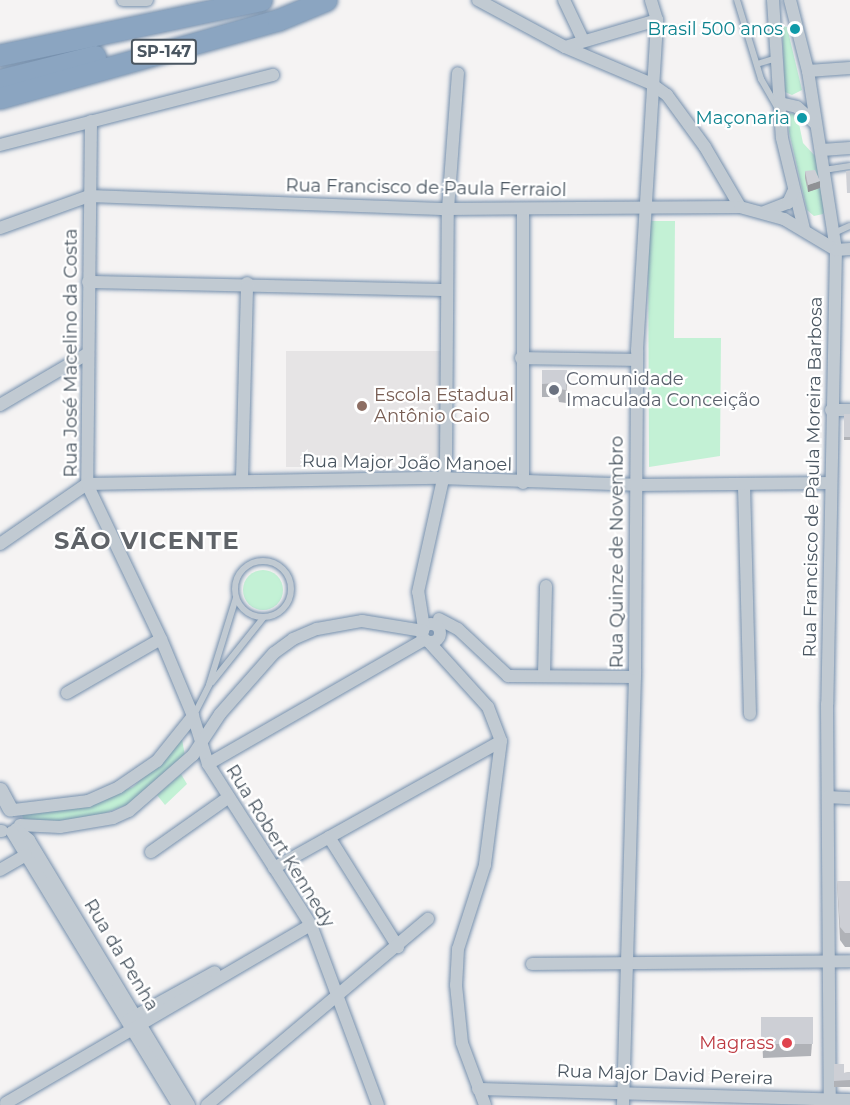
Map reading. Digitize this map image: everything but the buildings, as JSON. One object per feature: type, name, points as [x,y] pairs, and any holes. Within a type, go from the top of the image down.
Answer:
[{"type":"highway","points":[[0,55],[261,0]]},
{"type":"highway","name":"SP-147","points":[[0,80],[218,24],[292,0]]},
{"type":"highway","name":"SP-147","points":[[0,98],[278,20],[326,0]]},
{"type":"street","points":[[123,0],[147,0]]},
{"type":"street","points":[[478,0],[565,46],[650,83],[683,115],[740,207]]},
{"type":"street","points":[[564,0],[583,40]]},
{"type":"street","name":"Rua Quinze de Novembro","points":[[623,1105],[634,677],[636,360],[646,207],[650,83],[657,20],[651,0]]},
{"type":"street","points":[[772,0],[782,138],[804,229]]},
{"type":"street","name":"Rua Francisco de Paula Moreira Barbosa","points":[[790,0],[808,71],[836,250],[831,410],[828,797],[831,960],[830,1103]]},
{"type":"street","points":[[565,46],[657,20]]},
{"type":"street","points":[[775,22],[794,22]]},
{"type":"street","points":[[808,71],[850,68]]},
{"type":"street","points":[[458,73],[448,209],[444,478],[418,592],[432,632],[445,657],[488,707],[501,741],[485,865],[458,949],[462,1043],[485,1105]]},
{"type":"street","points":[[0,146],[273,75]]},
{"type":"street","points":[[780,106],[802,110],[816,124]]},
{"type":"street","name":"Rua José Macelino da Costa","points":[[91,121],[87,484],[161,639],[194,716],[200,743]]},
{"type":"street","points":[[822,150],[850,148]]},
{"type":"street","points":[[763,212],[788,203],[794,190]]},
{"type":"street","points":[[0,228],[89,196]]},
{"type":"street","name":"Rua Francisco de Paula Ferraiol","points":[[89,196],[448,209],[740,207],[763,212],[804,229],[836,250]]},
{"type":"street","points":[[523,209],[521,358],[523,483]]},
{"type":"street","points":[[836,250],[850,249]]},
{"type":"street","points":[[88,282],[447,290]]},
{"type":"street","points":[[242,479],[247,284]]},
{"type":"street","points":[[0,405],[87,354]]},
{"type":"street","points":[[521,358],[636,360]]},
{"type":"street","points":[[831,410],[850,410]]},
{"type":"street","name":"Rua Major João Manoel","points":[[87,484],[242,479],[444,478],[523,483],[635,485],[744,486],[831,483]]},
{"type":"street","points":[[0,544],[87,484]]},
{"type":"street","points":[[744,486],[750,714]]},
{"type":"street","points":[[544,675],[546,586]]},
{"type":"street","points":[[0,790],[8,830],[60,827],[113,819],[129,811],[193,756],[220,714],[274,653],[294,639],[317,629],[362,621],[432,632],[458,629],[499,672],[508,676],[634,677]]},
{"type":"street","points":[[208,764],[432,632]]},
{"type":"street","points":[[67,693],[161,639]]},
{"type":"street","points":[[5,810],[88,801],[119,787],[157,761],[194,716]]},
{"type":"street","points":[[274,868],[501,741]]},
{"type":"street","name":"Rua Robert Kennedy","points":[[200,743],[208,764],[309,922],[339,994],[378,1105]]},
{"type":"street","points":[[151,852],[229,797]]},
{"type":"street","points":[[828,797],[850,798]]},
{"type":"street","name":"Rua da Penha","points":[[8,830],[27,855],[189,1105]]},
{"type":"street","name":"Rua da Penha","points":[[8,830],[28,840],[134,1023],[178,1105]]},
{"type":"street","points":[[329,837],[398,947]]},
{"type":"street","points":[[0,870],[27,855]]},
{"type":"street","points":[[207,1105],[398,947],[428,919]]},
{"type":"street","points":[[3,1099],[309,922]]},
{"type":"street","points":[[532,964],[850,961]]},
{"type":"street","name":"Rua Major David Pereira","points":[[478,1089],[624,1091],[830,1103],[850,1100]]},
{"type":"lane","points":[[737,0],[766,91],[780,106]]},
{"type":"lane","points":[[757,64],[777,58]]},
{"type":"lane","points":[[824,170],[850,166]]},
{"type":"lane","points":[[834,233],[850,226]]},
{"type":"lane","points":[[194,716],[209,685],[236,597],[241,571],[257,561],[275,564],[288,576],[290,594],[281,610],[264,617],[209,685]]},
{"type":"lane","points":[[236,597],[247,612],[264,617]]},
{"type":"shaded area","name":"Escola Estadual Antônio Caio","points":[[286,351],[442,351],[442,467],[286,467]]},
{"type":"green space","points":[[782,26],[787,27],[802,90],[792,95],[785,92]]},
{"type":"green space","points":[[789,113],[797,114],[803,143],[815,156],[826,208],[823,214],[814,216],[807,210],[789,132]]},
{"type":"green space","points":[[648,221],[675,221],[674,338],[721,338],[720,456],[649,467]]},
{"type":"green space","points":[[263,570],[271,571],[277,576],[282,582],[282,598],[277,604],[271,609],[263,610],[255,609],[249,604],[244,598],[243,590],[244,582],[249,576],[255,571]]},
{"type":"green space","points":[[182,739],[185,756],[135,802],[89,819],[24,823],[21,809],[99,800],[133,787]]},
{"type":"green space","points":[[181,774],[187,784],[165,805],[157,795]]},
{"type":"place","name":"Brasil 500 anos","points":[[795,29]]},
{"type":"place","name":"Maçonaria","points":[[802,118]]},
{"type":"place","name":"Comunidade Imaculada Conceição","points":[[554,390]]},
{"type":"place","name":"Escola Estadual Antônio Caio","points":[[362,406]]},
{"type":"place","name":"Magrass","points":[[787,1043]]},
{"type":"district","name":"SÃO VICENTE","points":[[147,541]]}]
